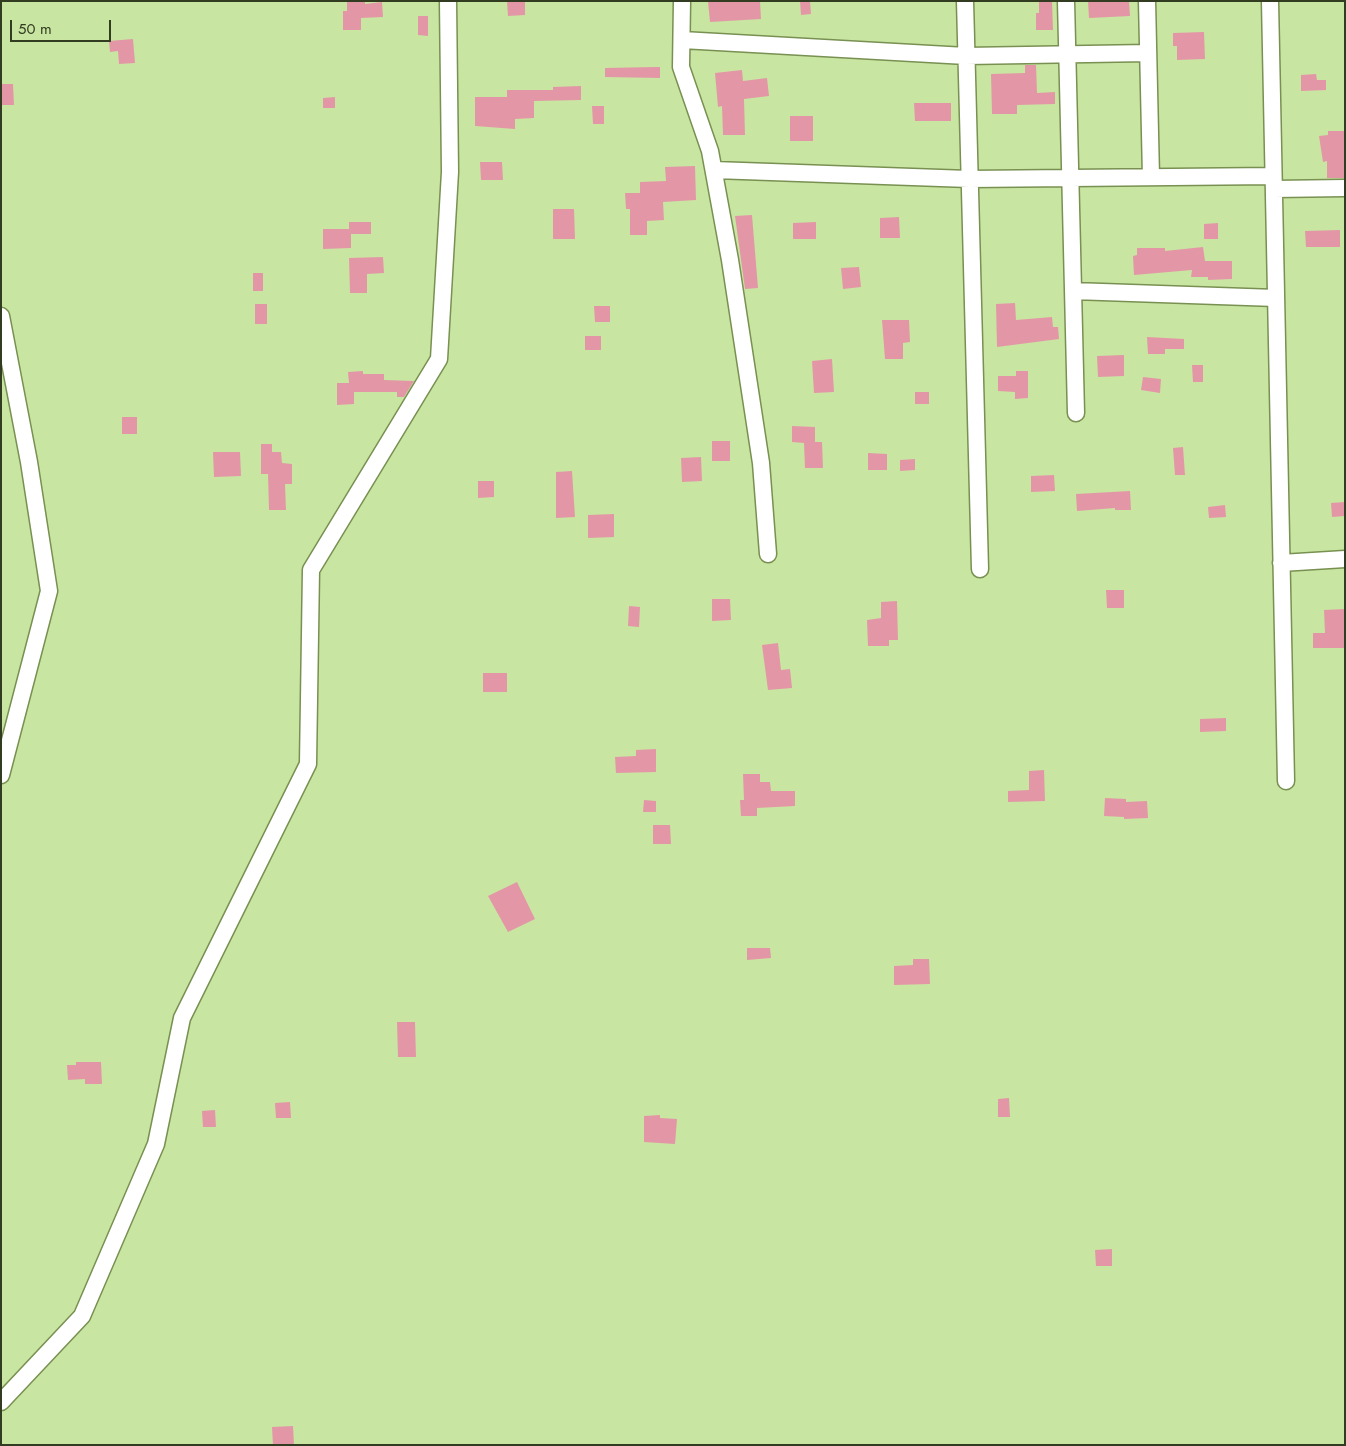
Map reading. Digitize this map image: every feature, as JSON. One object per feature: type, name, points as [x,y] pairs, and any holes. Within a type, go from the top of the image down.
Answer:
[{"type":"street","points":[[1,1402],[82,1316],[156,1144],[182,1018],[308,764],[311,570],[439,359],[450,172],[448,1]]},
{"type":"street","points":[[682,1],[682,67],[710,151],[730,260],[761,463],[768,554]]},
{"type":"street","points":[[965,1],[980,569]]},
{"type":"street","points":[[1066,1],[1076,413]]},
{"type":"street","points":[[1147,1],[1151,177]]},
{"type":"street","points":[[1270,1],[1286,781]]},
{"type":"street","points":[[682,40],[966,56],[1148,53]]},
{"type":"street","points":[[714,170],[969,179],[1151,177],[1345,188]]},
{"type":"street","points":[[1073,290],[1276,298]]},
{"type":"street","points":[[1,316],[29,462],[49,591],[1,775]]},
{"type":"street","points":[[1281,564],[1345,559]]},
{"type":"building","points":[[347,1],[365,1],[365,4],[382,2],[383,17],[361,18],[361,30],[343,30],[343,11],[347,11]]},
{"type":"building","points":[[507,1],[525,1],[525,15],[508,16]]},
{"type":"building","points":[[708,1],[760,1],[761,19],[710,22]]},
{"type":"building","points":[[800,1],[810,1],[811,14],[801,15]]},
{"type":"building","points":[[1039,1],[1052,1],[1053,30],[1036,30],[1036,13],[1039,13]]},
{"type":"building","points":[[1088,1],[1129,1],[1130,16],[1089,18]]},
{"type":"building","points":[[418,16],[428,16],[428,36],[418,35]]},
{"type":"building","points":[[1204,32],[1205,59],[1177,60],[1177,46],[1173,46],[1173,33]]},
{"type":"building","points":[[133,39],[135,63],[119,64],[118,51],[110,52],[109,41]]},
{"type":"building","points":[[1025,65],[1036,65],[1037,93],[1055,92],[1055,104],[1017,105],[1017,114],[992,114],[991,74],[1025,73]]},
{"type":"building","points":[[660,67],[660,78],[605,77],[605,68]]},
{"type":"building","points":[[742,70],[743,81],[767,78],[769,96],[744,99],[745,135],[723,135],[722,106],[718,107],[715,73]]},
{"type":"building","points":[[1316,74],[1317,80],[1326,80],[1326,90],[1301,91],[1301,75]]},
{"type":"building","points":[[1,84],[13,84],[14,105],[1,105]]},
{"type":"building","points":[[581,86],[581,100],[534,101],[534,118],[515,119],[515,129],[475,126],[475,97],[507,97],[507,90],[553,90],[553,87]]},
{"type":"building","points":[[335,97],[335,108],[323,108],[323,98]]},
{"type":"building","points":[[914,103],[951,103],[951,121],[915,121]]},
{"type":"building","points":[[592,106],[604,106],[604,124],[593,124]]},
{"type":"building","points":[[790,116],[813,116],[813,141],[790,141]]},
{"type":"building","points":[[1328,131],[1345,131],[1345,178],[1327,178],[1327,161],[1323,162],[1319,136],[1328,135]]},
{"type":"building","points":[[480,162],[502,162],[503,180],[481,180]]},
{"type":"building","points":[[695,166],[696,200],[663,202],[664,220],[647,221],[647,235],[630,235],[630,209],[626,209],[625,193],[640,193],[640,182],[666,181],[665,167]]},
{"type":"building","points":[[553,209],[574,209],[575,239],[553,239]]},
{"type":"building","points":[[752,215],[758,288],[745,289],[735,216]]},
{"type":"building","points":[[899,217],[900,238],[880,238],[880,218]]},
{"type":"building","points":[[349,222],[371,222],[371,234],[351,234],[351,248],[323,249],[323,229],[349,229]]},
{"type":"building","points":[[816,222],[816,239],[793,239],[793,223]]},
{"type":"building","points":[[1218,223],[1218,239],[1204,239],[1204,224]]},
{"type":"building","points":[[1340,230],[1340,247],[1306,247],[1305,231]]},
{"type":"building","points":[[1203,247],[1205,261],[1232,261],[1232,279],[1208,280],[1208,277],[1191,277],[1192,270],[1134,275],[1133,256],[1137,255],[1137,248],[1165,248],[1165,251]]},
{"type":"building","points":[[383,257],[384,273],[367,274],[367,293],[350,293],[349,258]]},
{"type":"building","points":[[859,267],[861,287],[843,289],[841,268]]},
{"type":"building","points":[[253,273],[263,273],[263,291],[253,291]]},
{"type":"building","points":[[1015,303],[1016,320],[1052,317],[1053,327],[1058,327],[1059,339],[997,347],[996,304]]},
{"type":"building","points":[[255,304],[267,304],[267,324],[255,324]]},
{"type":"building","points":[[594,306],[610,306],[610,322],[595,322]]},
{"type":"building","points":[[882,320],[909,320],[910,342],[903,343],[903,359],[885,359]]},
{"type":"building","points":[[585,336],[601,336],[601,350],[585,350]]},
{"type":"building","points":[[1147,337],[1184,339],[1184,349],[1165,349],[1165,354],[1148,354]]},
{"type":"building","points":[[1124,355],[1124,376],[1098,377],[1097,356]]},
{"type":"building","points":[[832,359],[834,392],[814,393],[812,361]]},
{"type":"building","points":[[1192,365],[1203,365],[1203,382],[1193,382]]},
{"type":"building","points":[[363,371],[363,374],[384,374],[384,380],[414,381],[404,397],[397,397],[397,392],[354,392],[354,404],[337,405],[337,383],[349,383],[348,372]]},
{"type":"building","points":[[1016,371],[1028,371],[1028,398],[1015,399],[1015,392],[998,391],[998,376],[1016,376]]},
{"type":"building","points":[[1143,377],[1161,379],[1160,393],[1141,390]]},
{"type":"building","points":[[915,392],[929,392],[929,404],[915,404]]},
{"type":"building","points":[[122,417],[137,417],[137,434],[122,434]]},
{"type":"building","points":[[792,426],[815,427],[815,442],[822,442],[823,468],[805,468],[804,443],[792,442]]},
{"type":"building","points":[[712,441],[730,441],[730,461],[712,461]]},
{"type":"building","points":[[261,444],[272,444],[272,452],[281,452],[282,463],[292,464],[292,484],[285,484],[286,510],[269,510],[268,474],[261,474]]},
{"type":"building","points":[[1183,447],[1185,475],[1175,475],[1173,448]]},
{"type":"building","points":[[213,452],[240,452],[241,476],[214,477]]},
{"type":"building","points":[[868,453],[887,454],[887,470],[868,470]]},
{"type":"building","points":[[701,457],[702,481],[682,482],[681,458]]},
{"type":"building","points":[[915,459],[915,470],[900,471],[900,460]]},
{"type":"building","points":[[572,471],[575,517],[556,518],[556,472]]},
{"type":"building","points":[[1054,475],[1055,491],[1031,492],[1031,476]]},
{"type":"building","points":[[478,481],[494,481],[494,497],[478,498]]},
{"type":"building","points":[[1130,491],[1131,510],[1115,510],[1115,508],[1077,511],[1076,494]]},
{"type":"building","points":[[1345,502],[1345,516],[1332,517],[1331,503]]},
{"type":"building","points":[[1225,505],[1226,517],[1209,518],[1208,507]]},
{"type":"building","points":[[614,514],[614,537],[588,538],[588,515]]},
{"type":"building","points":[[1106,590],[1124,590],[1124,608],[1107,608]]},
{"type":"building","points":[[712,599],[730,599],[731,620],[712,621]]},
{"type":"building","points":[[897,601],[898,640],[889,640],[889,646],[868,646],[867,620],[881,618],[881,602]]},
{"type":"building","points":[[629,606],[640,607],[639,627],[628,626]]},
{"type":"building","points":[[1345,609],[1345,648],[1313,648],[1313,633],[1325,633],[1324,610]]},
{"type":"building","points":[[778,643],[781,670],[790,669],[792,688],[768,690],[762,645]]},
{"type":"building","points":[[483,673],[507,673],[507,692],[483,692]]},
{"type":"building","points":[[1226,718],[1226,731],[1200,732],[1200,719]]},
{"type":"building","points":[[656,749],[656,772],[616,773],[615,757],[636,756],[636,750]]},
{"type":"building","points":[[1044,770],[1045,801],[1008,802],[1008,791],[1029,790],[1029,771]]},
{"type":"building","points":[[743,774],[760,774],[760,782],[770,782],[771,791],[795,791],[795,806],[757,808],[757,816],[741,816],[740,800],[744,800]]},
{"type":"building","points":[[1105,798],[1126,799],[1126,802],[1147,801],[1148,818],[1124,819],[1124,817],[1104,816]]},
{"type":"building","points":[[644,800],[656,801],[656,812],[643,812]]},
{"type":"building","points":[[653,825],[670,825],[671,844],[653,844]]},
{"type":"building","points":[[517,882],[535,919],[508,932],[488,896]]},
{"type":"building","points":[[747,948],[770,948],[771,958],[747,960]]},
{"type":"building","points":[[913,959],[929,959],[930,984],[894,985],[894,966],[913,965]]},
{"type":"building","points":[[397,1022],[415,1022],[416,1057],[398,1057]]},
{"type":"building","points":[[76,1062],[101,1062],[102,1084],[85,1084],[85,1079],[68,1080],[67,1065],[76,1065]]},
{"type":"building","points":[[1009,1098],[1010,1117],[998,1117],[998,1099]]},
{"type":"building","points":[[290,1102],[291,1118],[276,1118],[275,1103]]},
{"type":"building","points":[[215,1110],[216,1127],[203,1127],[202,1111]]},
{"type":"building","points":[[660,1115],[660,1118],[677,1119],[675,1144],[644,1142],[644,1116]]},
{"type":"building","points":[[1112,1249],[1112,1266],[1096,1266],[1095,1250]]},
{"type":"building","points":[[293,1426],[294,1445],[273,1445],[272,1427]]}]
